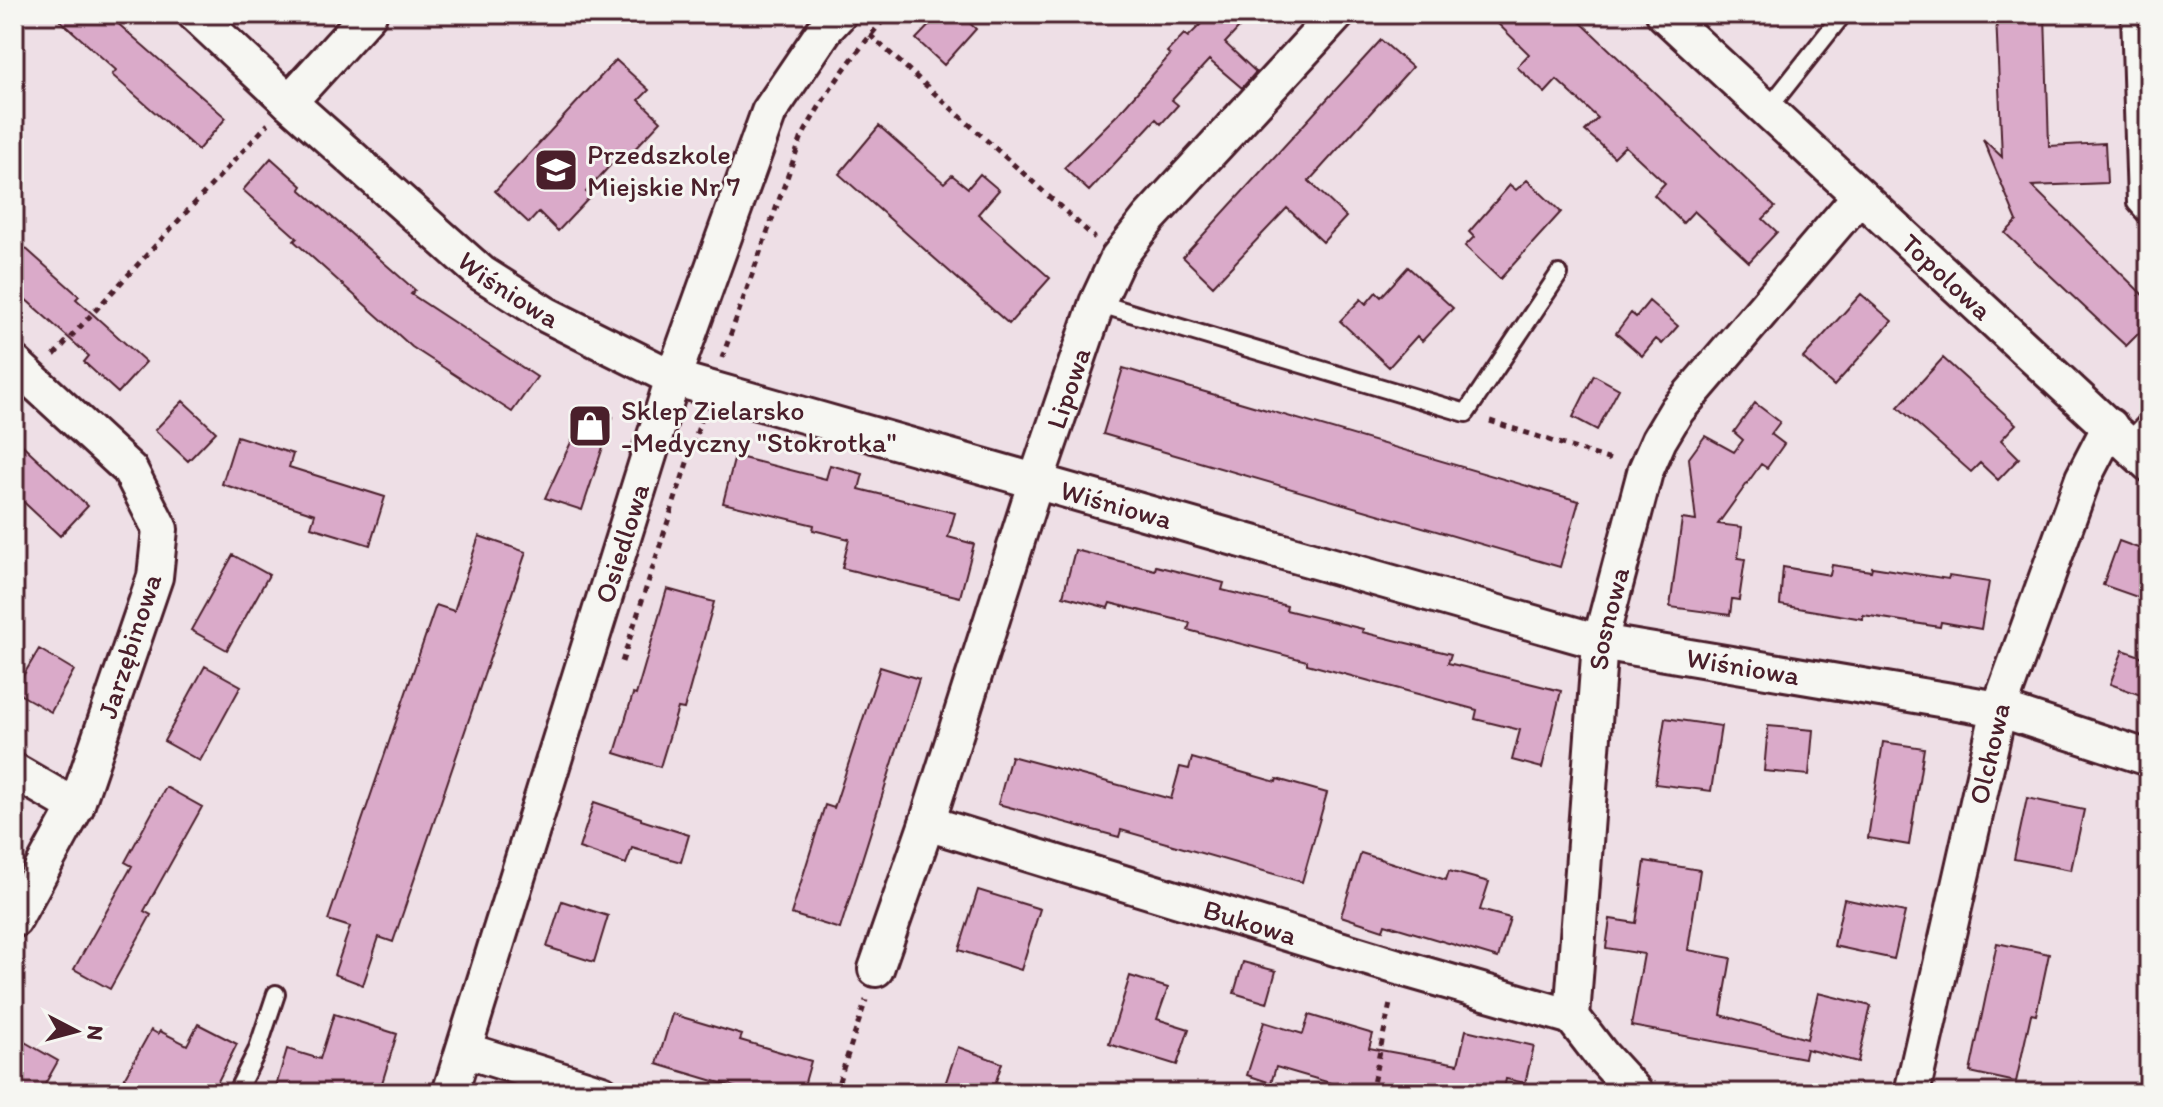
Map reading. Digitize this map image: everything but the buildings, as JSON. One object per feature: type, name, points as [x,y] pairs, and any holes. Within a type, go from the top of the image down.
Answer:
[{"type":"street","name":"Wiśniowa","points":[[195,14],[481,273],[547,315],[673,378],[1600,642],[1999,709],[2149,758]]},
{"type":"street","points":[[289,102],[369,14]]},
{"type":"street","name":"Osiedlowa","points":[[450,1093],[673,378],[769,112],[826,28],[839,14]]},
{"type":"street","name":"Lipowa","points":[[876,969],[927,823],[1036,481],[1097,303],[1118,258],[1149,218],[1337,14]]},
{"type":"street","name":"Topolowa","points":[[1664,14],[1859,197],[2134,438]]},
{"type":"street","name":"Sosnowa","points":[[1572,1017],[1600,642],[1645,472],[1677,410],[1859,197]]},
{"type":"street","name":"Jarzębinowa","points":[[14,920],[76,807],[155,577],[160,529],[130,470],[23,371]]},
{"type":"street","name":"Olchowa","points":[[1912,1093],[1999,709],[2083,478],[2134,438]]},
{"type":"street","points":[[14,771],[76,807]]},
{"type":"street","name":"Bukowa","points":[[927,823],[1572,1017]]},
{"type":"street","points":[[1572,1017],[1636,1093]]},
{"type":"street","points":[[464,1050],[602,1093]]},
{"type":"lane","points":[[1768,109],[1843,14]]},
{"type":"lane","points":[[2130,14],[2136,203],[2149,218]]},
{"type":"lane","points":[[1097,303],[1466,413],[1559,274]]},
{"type":"lane","points":[[236,1093],[257,1051],[276,994]]},
{"type":"path","points":[[619,672],[711,388],[801,139],[819,105],[889,14]]},
{"type":"path","points":[[870,35],[1118,258]]},
{"type":"path","points":[[23,371],[289,102]]},
{"type":"path","points":[[1466,413],[1645,472]]},
{"type":"path","points":[[1371,1093],[1398,967]]},
{"type":"path","points":[[835,1093],[876,969]]},
{"type":"place","name":"Przedszkole Miejskie Nr 7","points":[[556,170]]},
{"type":"place","name":"Sklep Zielarsko -Medyczny \"Stokrotka\"","points":[[590,426]]}]
